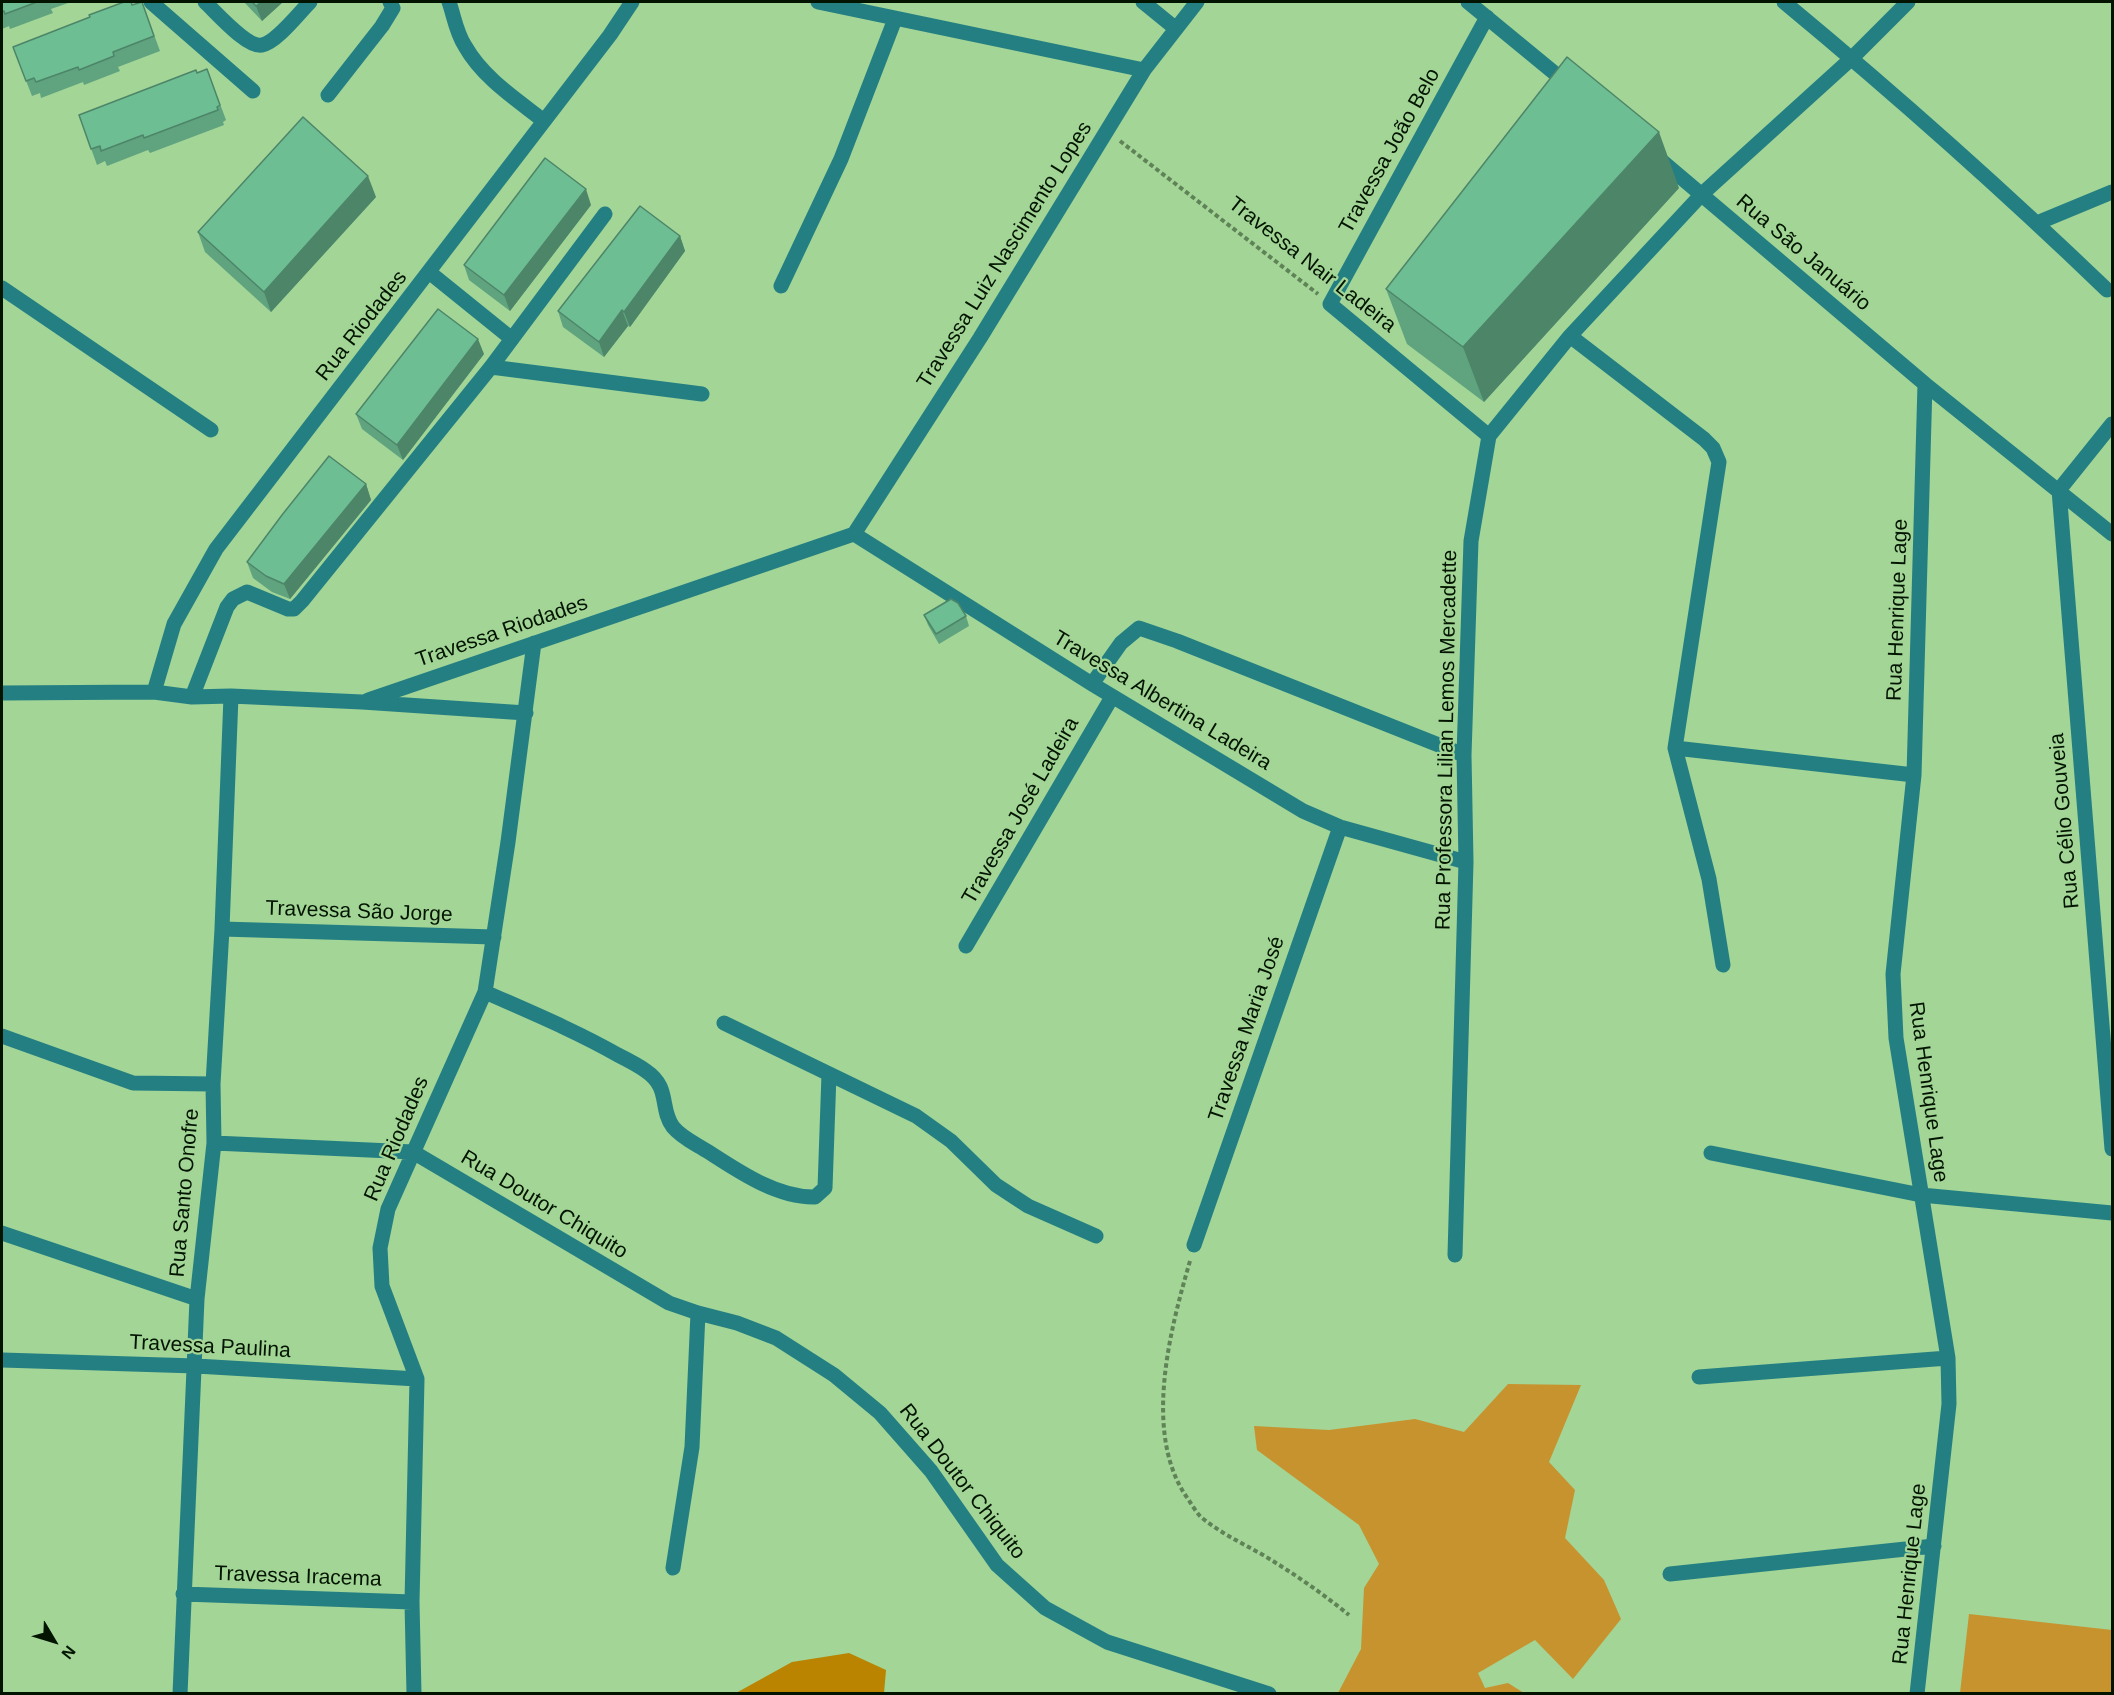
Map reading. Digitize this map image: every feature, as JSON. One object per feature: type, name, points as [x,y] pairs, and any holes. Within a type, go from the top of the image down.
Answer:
[{"type":"street","points":[[151,2],[253,91]]},
{"type":"street","points":[[205,2],[251,44],[264,46],[274,39],[310,2]]},
{"type":"street","points":[[328,95],[382,26],[393,8],[390,2]]},
{"type":"street","points":[[448,2],[465,47],[488,77],[544,122]]},
{"type":"street","name":"Rua Riodades","points":[[154,692],[174,624],[216,549],[544,122],[632,2]]},
{"type":"street","points":[[818,2],[1144,70]]},
{"type":"street","points":[[1143,2],[1175,27]]},
{"type":"street","name":"Travessa Luiz Nascimento Lopes","points":[[854,534],[980,338],[1144,70],[1175,27],[1197,2]]},
{"type":"street","points":[[1468,2],[1577,91]]},
{"type":"street","points":[[1784,2],[1852,58],[2037,223],[2107,290]]},
{"type":"street","name":"Rua Professora Lilian Lemos Mercadette","points":[[1455,1255],[1466,861],[1464,755],[1471,541],[1489,436],[1570,336],[1702,194],[1852,58],[1908,2]]},
{"type":"street","name":"Travessa João Belo","points":[[1330,304],[1487,17]]},
{"type":"street","points":[[782,286],[841,159],[895,19]]},
{"type":"street","name":"Rua São Januário","points":[[1648,150],[1925,384],[2112,534]]},
{"type":"street","points":[[2037,223],[2112,192]]},
{"type":"street","points":[[192,697],[227,607],[233,599],[247,592],[288,609],[298,606],[491,367],[605,214]]},
{"type":"street","points":[[429,272],[512,339]]},
{"type":"street","points":[[2,288],[211,430]]},
{"type":"street","name":"Travessa Nair Ladeira","points":[[1330,304],[1489,436]]},
{"type":"street","points":[[1570,336],[1704,439],[1713,448],[1719,462],[1675,748],[1709,879],[1723,965]]},
{"type":"street","points":[[491,367],[702,394]]},
{"type":"street","name":"Rua Henrique Lage","points":[[1917,1694],[1949,1404],[1948,1358],[1896,1038],[1893,974],[1914,775],[1925,384]]},
{"type":"street","points":[[2059,490],[2112,424]]},
{"type":"street","name":"Rua Célio Gouveia","points":[[2059,490],[2112,1149]]},
{"type":"street","name":"Travessa Riodades","points":[[2,693],[154,692],[192,697],[231,696],[362,702],[854,534]]},
{"type":"street","name":"Travessa Albertina Ladeira","points":[[854,534],[1112,697],[1303,811],[1340,827],[1466,861]]},
{"type":"street","points":[[1092,684],[1121,643],[1139,628],[1178,641],[1464,755]]},
{"type":"street","name":"Rua Riodades","points":[[414,1694],[412,1602],[417,1379],[382,1286],[380,1248],[388,1209],[485,992],[526,713],[534,643]]},
{"type":"street","name":"Rua Santo Onofre","points":[[180,1694],[183,1594],[196,1366],[197,1299],[214,1143],[213,1084],[222,929],[231,696]]},
{"type":"street","name":"Travessa José Ladeira","points":[[966,946],[1112,697]]},
{"type":"street","points":[[362,702],[526,713]]},
{"type":"street","points":[[1675,748],[1914,775]]},
{"type":"street","name":"Travessa Maria José","points":[[1194,1245],[1340,827]]},
{"type":"street","name":"Travessa São Jorge","points":[[222,929],[494,937]]},
{"type":"street","points":[[485,992],[583,1035],[646,1071],[657,1080],[663,1090],[672,1125],[682,1135],[735,1168],[781,1191],[803,1197],[815,1197],[825,1188],[830,1074]]},
{"type":"street","points":[[724,1023],[916,1116],[951,1141],[996,1185],[1028,1206],[1096,1236]]},
{"type":"street","points":[[2,1036],[133,1083],[213,1084]]},
{"type":"street","points":[[214,1143],[413,1152]]},
{"type":"street","name":"Rua Doutor Chiquito","points":[[413,1152],[669,1303],[737,1323],[776,1338],[834,1375],[880,1413],[931,1471],[997,1565],[1045,1608],[1107,1642],[1269,1694]]},
{"type":"street","points":[[1710,1153],[1921,1195],[2112,1213]]},
{"type":"street","points":[[2,1233],[197,1299]]},
{"type":"street","points":[[673,1568],[692,1447],[698,1313]]},
{"type":"street","points":[[1699,1377],[1948,1358]]},
{"type":"street","name":"Travessa Paulina","points":[[2,1360],[196,1366],[417,1379]]},
{"type":"street","points":[[1670,1574],[1934,1546]]},
{"type":"street","name":"Travessa Iracema","points":[[183,1594],[412,1602]]},
{"type":"path","name":"Travessa Nair Ladeira","points":[[1107,131],[1330,304]]},
{"type":"path","points":[[1194,1245],[1173,1320],[1165,1367],[1163,1413],[1168,1459],[1179,1487],[1199,1515],[1228,1537],[1263,1555],[1320,1592],[1349,1615]]},
{"type":"shaded area","points":[[1508,1384],[1581,1385],[1549,1462],[1575,1490],[1565,1538],[1604,1580],[1621,1619],[1573,1679],[1535,1640],[1478,1673],[1485,1688],[1508,1683],[1524,1693],[1338,1693],[1361,1649],[1364,1588],[1379,1564],[1359,1525],[1257,1450],[1254,1426],[1329,1430],[1415,1419],[1464,1432]]},
{"type":"shaded area","points":[[1969,1614],[2112,1630],[2112,1693],[1960,1693]]},
{"type":"shaded area","points":[[849,1653],[886,1670],[884,1693],[736,1693],[792,1662]]},
{"type":"building","points":[[2,2],[37,2],[5,14],[4,11],[2,12]]},
{"type":"building","points":[[124,2],[131,2],[132,5],[142,2],[154,36],[113,52],[114,56],[79,70],[78,67],[36,82],[34,78],[26,81],[13,47]]},
{"type":"building","points":[[1567,57],[1659,132],[1463,347],[1386,289]]},
{"type":"building","points":[[207,69],[220,105],[217,107],[218,110],[144,138],[143,135],[101,151],[100,146],[91,149],[79,115],[196,70],[197,73]]},
{"type":"building","points":[[303,117],[368,176],[264,292],[198,232]]},
{"type":"building","points":[[545,158],[586,189],[504,295],[464,265]]},
{"type":"building","points":[[640,206],[680,236],[599,342],[558,311]]},
{"type":"building","points":[[438,309],[478,339],[397,445],[356,414]]},
{"type":"building","points":[[329,456],[366,484],[284,584],[266,576],[247,562]]},
{"type":"building","points":[[951,599],[958,603],[966,616],[936,634],[924,615]]}]
